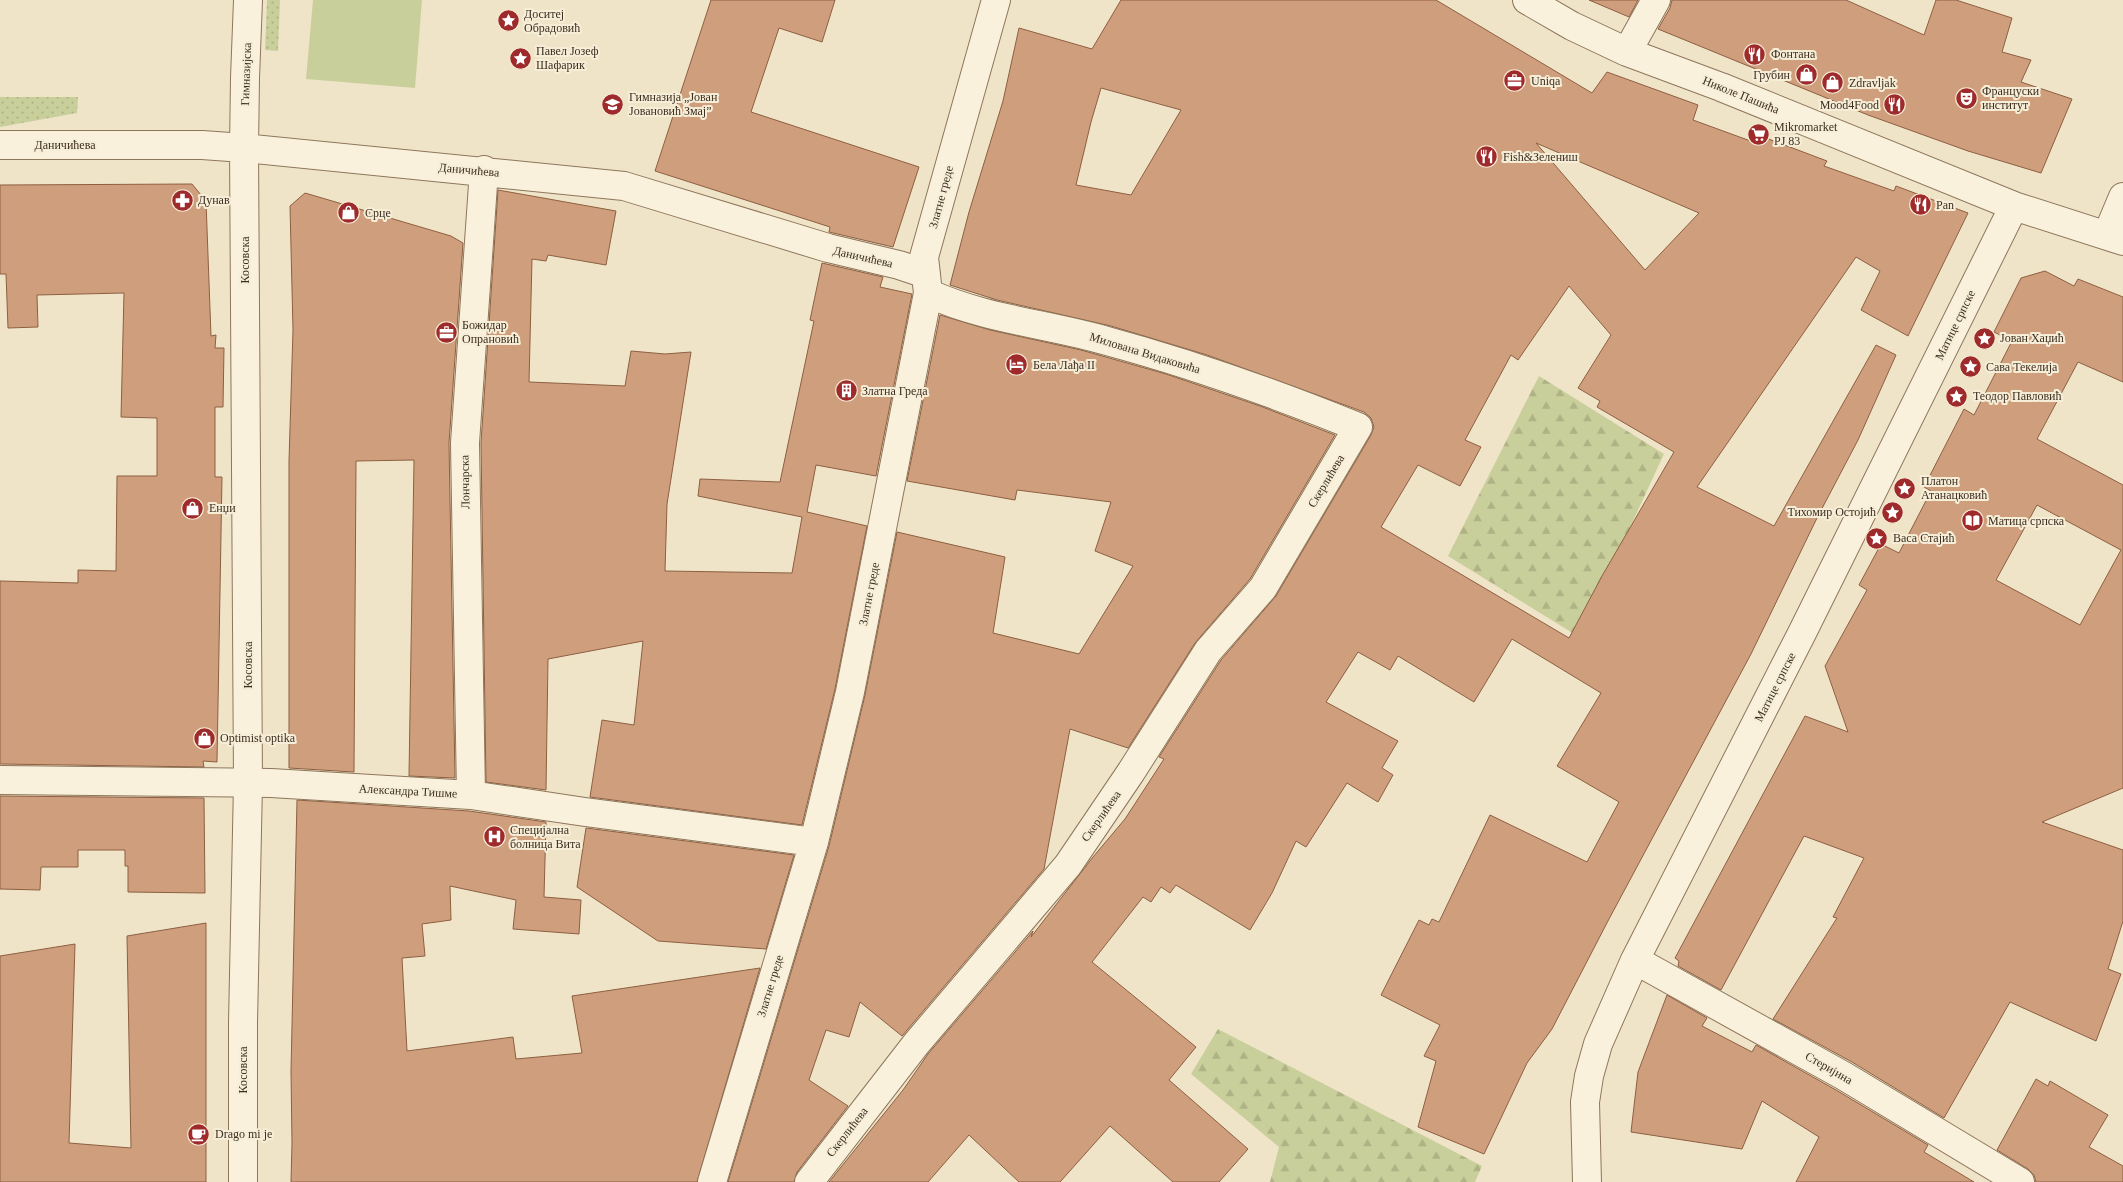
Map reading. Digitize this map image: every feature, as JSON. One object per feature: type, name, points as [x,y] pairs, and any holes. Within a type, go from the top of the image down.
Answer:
[{"type":"street","name":"Гимназијска","points":[[244,148],[248,0]]},
{"type":"street","name":"Златне греде","points":[[712,1182],[814,842],[850,692],[927,283],[924,257],[996,0]]},
{"type":"street","name":"Николе Пашића","points":[[1527,0],[1572,26],[1627,52],[1721,86],[2014,206],[2115,238]]},
{"type":"street","points":[[1627,52],[1656,0]]},
{"type":"street","name":"Даничићева","points":[[0,145],[202,145],[484,170],[624,186],[828,248],[899,265],[927,283]]},
{"type":"street","name":"Косовска","points":[[243,1182],[243,1023],[248,783],[244,148]]},
{"type":"street","name":"Лончарска","points":[[471,794],[465,443],[484,170]]},
{"type":"street","points":[[2115,238],[2123,197]]},
{"type":"street","name":"Матице српске","points":[[1587,1182],[1585,1102],[1589,1076],[1598,1044],[1635,960],[1815,608],[2014,206]]},
{"type":"street","name":"Милована Видаковића","points":[[927,283],[954,305],[1116,343],[1279,395],[1358,427]]},
{"type":"street","name":"Скерлићева","points":[[809,1182],[916,1044],[1068,865],[1131,772],[1208,651],[1263,588],[1358,427]]},
{"type":"street","name":"Александра Тишме","points":[[0,780],[248,783],[471,794],[585,812],[814,842]]},
{"type":"street","name":"Стеријина","points":[[1635,960],[1844,1076],[2020,1182]]},
{"type":"green space","points":[[267,0],[280,0],[278,51],[265,50]]},
{"type":"green space","points":[[313,0],[422,0],[415,88],[306,79]]},
{"type":"green space","points":[[0,97],[78,97],[77,113],[0,127]]},
{"type":"green space","points":[[1539,376],[1664,454],[1579,637],[1448,556]]},
{"type":"green space","points":[[1218,1029],[1482,1166],[1475,1182],[1270,1182],[1279,1147],[1191,1074]]},
{"type":"building","points":[[711,0],[835,0],[822,42],[779,28],[751,112],[919,167],[893,247],[829,232],[830,227],[655,171]]},
{"type":"building","points":[[1121,0],[1436,0],[1592,93],[1607,72],[1698,105],[1693,120],[1756,143],[1758,135],[1827,161],[1824,166],[1894,191],[1896,186],[1968,213],[1908,336],[1861,310],[1880,271],[1856,257],[1697,487],[1774,526],[1876,345],[1896,355],[1858,440],[1817,518],[1751,654],[1552,1029],[1527,1063],[1484,1154],[1418,1127],[1436,1061],[1424,1056],[1440,1025],[1381,995],[1419,920],[1429,925],[1432,919],[1439,922],[1490,815],[1587,862],[1619,802],[1557,766],[1601,693],[1512,639],[1474,702],[1398,656],[1390,670],[1358,652],[1326,702],[1398,741],[1382,768],[1393,775],[1378,802],[1347,783],[1306,847],[1296,841],[1272,893],[1250,930],[1176,885],[1170,893],[1161,887],[1151,902],[1143,897],[1092,962],[1196,1047],[1169,1080],[1248,1149],[1219,1182],[1173,1182],[1110,1126],[1060,1182],[1019,1182],[969,1135],[928,1182],[829,1182],[903,1090],[928,1054],[1033,931],[1031,937],[1125,819],[1164,759],[1159,757],[1221,660],[1276,596],[1374,427],[1371,418],[1364,412],[1207,355],[1111,326],[997,300],[950,285],[969,212],[1003,101],[1019,28],[1092,49]],"holes":[[[1101,88],[1181,110],[1131,195],[1076,185]],[[1536,143],[1699,213],[1645,270]],[[1569,286],[1611,335],[1578,388],[1600,401],[1597,407],[1674,452],[1602,576],[1569,638],[1381,527],[1418,465],[1460,486],[1481,447],[1465,440],[1511,355],[1518,360]]]},
{"type":"building","points":[[1589,0],[1638,0],[1629,17]]},
{"type":"building","points":[[1672,0],[1846,0],[1924,35],[1936,0],[1956,0],[2012,18],[2002,52],[2031,60],[2021,82],[2072,99],[2041,173],[1968,151],[1868,115],[1658,29],[1670,8]]},
{"type":"building","points":[[192,184],[206,201],[211,336],[216,335],[215,348],[224,348],[223,407],[215,407],[215,477],[222,477],[217,762],[203,761],[204,767],[0,764],[0,581],[78,583],[78,570],[116,571],[117,476],[157,476],[157,418],[121,417],[124,293],[37,295],[38,327],[8,328],[6,274],[0,274],[0,185]]},
{"type":"building","points":[[498,190],[616,211],[606,265],[548,255],[546,261],[532,259],[529,382],[625,386],[631,351],[665,354],[691,352],[667,504],[665,571],[792,573],[802,517],[698,496],[700,479],[780,482],[814,321],[810,320],[822,263],[883,277],[880,287],[912,294],[876,476],[816,465],[807,512],[867,526],[835,689],[802,825],[590,797],[602,720],[634,725],[643,641],[548,659],[546,790],[486,782],[481,443]]},
{"type":"building","points":[[305,193],[451,236],[463,243],[449,443],[455,778],[409,776],[414,460],[356,461],[354,772],[289,768],[289,461],[293,330],[290,206]]},
{"type":"building","points":[[2045,271],[2074,286],[2078,279],[2123,297],[2123,382],[2078,362],[2037,439],[2123,485],[2123,788],[2042,822],[2123,850],[2123,921],[2108,969],[2121,974],[2096,1041],[2010,1002],[1944,1118],[1852,1062],[1773,1019],[1837,918],[1833,917],[1864,858],[1804,836],[1721,990],[1678,966],[1679,961],[1675,958],[1805,716],[1848,732],[1825,666],[1867,590],[1859,585],[1881,544],[1899,553],[1931,491],[1924,487],[1964,409],[1974,415],[2012,341],[1994,332],[2021,278]],"holes":[[[2037,505],[2121,550],[2080,625],[1996,580]]]},
{"type":"building","points":[[940,315],[990,330],[1081,350],[1166,374],[1260,406],[1335,435],[1250,579],[1195,643],[1128,748],[1070,729],[1044,869],[902,1036],[860,1002],[849,1037],[826,1030],[809,1080],[848,1106],[797,1172],[794,1182],[728,1182],[829,846],[865,695],[897,532],[1005,557],[993,633],[1079,654],[1133,566],[1095,551],[1111,502],[1017,490],[1015,500],[907,481]]},
{"type":"building","points":[[0,796],[204,798],[205,893],[128,892],[128,866],[125,866],[125,850],[78,850],[78,867],[41,867],[40,890],[0,889]]},
{"type":"building","points":[[297,800],[469,811],[546,822],[544,897],[581,900],[579,934],[513,929],[516,900],[450,886],[451,920],[422,924],[425,956],[402,958],[407,1051],[513,1037],[516,1059],[582,1053],[572,996],[760,968],[697,1182],[291,1182],[291,1071]]},
{"type":"building","points":[[586,828],[794,855],[766,949],[658,941],[577,887]]},
{"type":"building","points":[[206,923],[206,1182],[0,1182],[0,956],[75,944],[69,1143],[131,1148],[127,936]]},
{"type":"building","points":[[1667,995],[1707,1018],[1702,1026],[1752,1052],[1756,1045],[1836,1090],[1928,1145],[1924,1152],[1974,1182],[1796,1182],[1819,1137],[1762,1101],[1742,1149],[1631,1132],[1638,1072]]},
{"type":"building","points":[[2036,1079],[2048,1086],[2050,1081],[2108,1115],[2089,1147],[2123,1166],[2123,1182],[2036,1182],[2034,1175],[2028,1169],[1997,1150]]},
{"type":"place","name":"Доситеј Обрадовић","points":[[508,21]]},
{"type":"place","name":"Фонтана","points":[[1755,54]]},
{"type":"place","name":"Павел Јозеф Шафарик","points":[[520,58]]},
{"type":"place","name":"Грубин","points":[[1806,75]]},
{"type":"place","name":"Uniqa","points":[[1515,81]]},
{"type":"place","name":"Zdravljak","points":[[1833,83]]},
{"type":"place","name":"Француски институт","points":[[1966,98]]},
{"type":"place","name":"Гимназија „Јован Јовановић Змај”","points":[[613,104]]},
{"type":"place","name":"Mood4Food","points":[[1895,105]]},
{"type":"place","name":"Mikromarket PJ 83","points":[[1758,134]]},
{"type":"place","name":"Fish&Зелениш","points":[[1487,157]]},
{"type":"place","name":"Дунав","points":[[182,200]]},
{"type":"place","name":"Pan","points":[[1920,205]]},
{"type":"place","name":"Срце","points":[[349,213]]},
{"type":"place","name":"Божидар Опрановић","points":[[446,332]]},
{"type":"place","name":"Јован Хаџић","points":[[1984,338]]},
{"type":"place","name":"Бела Лађа II","points":[[1017,365]]},
{"type":"place","name":"Сава Текелија","points":[[1970,367]]},
{"type":"place","name":"Златна Греда","points":[[846,391]]},
{"type":"place","name":"Теодор Павловић","points":[[1957,396]]},
{"type":"place","name":"Платон Атанацковић","points":[[1905,488]]},
{"type":"place","name":"Енџи","points":[[193,508]]},
{"type":"place","name":"Тихомир Остојић","points":[[1892,512]]},
{"type":"place","name":"Матица српска","points":[[1972,521]]},
{"type":"place","name":"Васа Стајић","points":[[1877,538]]},
{"type":"place","name":"Optimist optika","points":[[204,738]]},
{"type":"place","name":"Специјална болница Вита","points":[[494,837]]},
{"type":"place","name":"Drago mi je","points":[[199,1134]]}]
